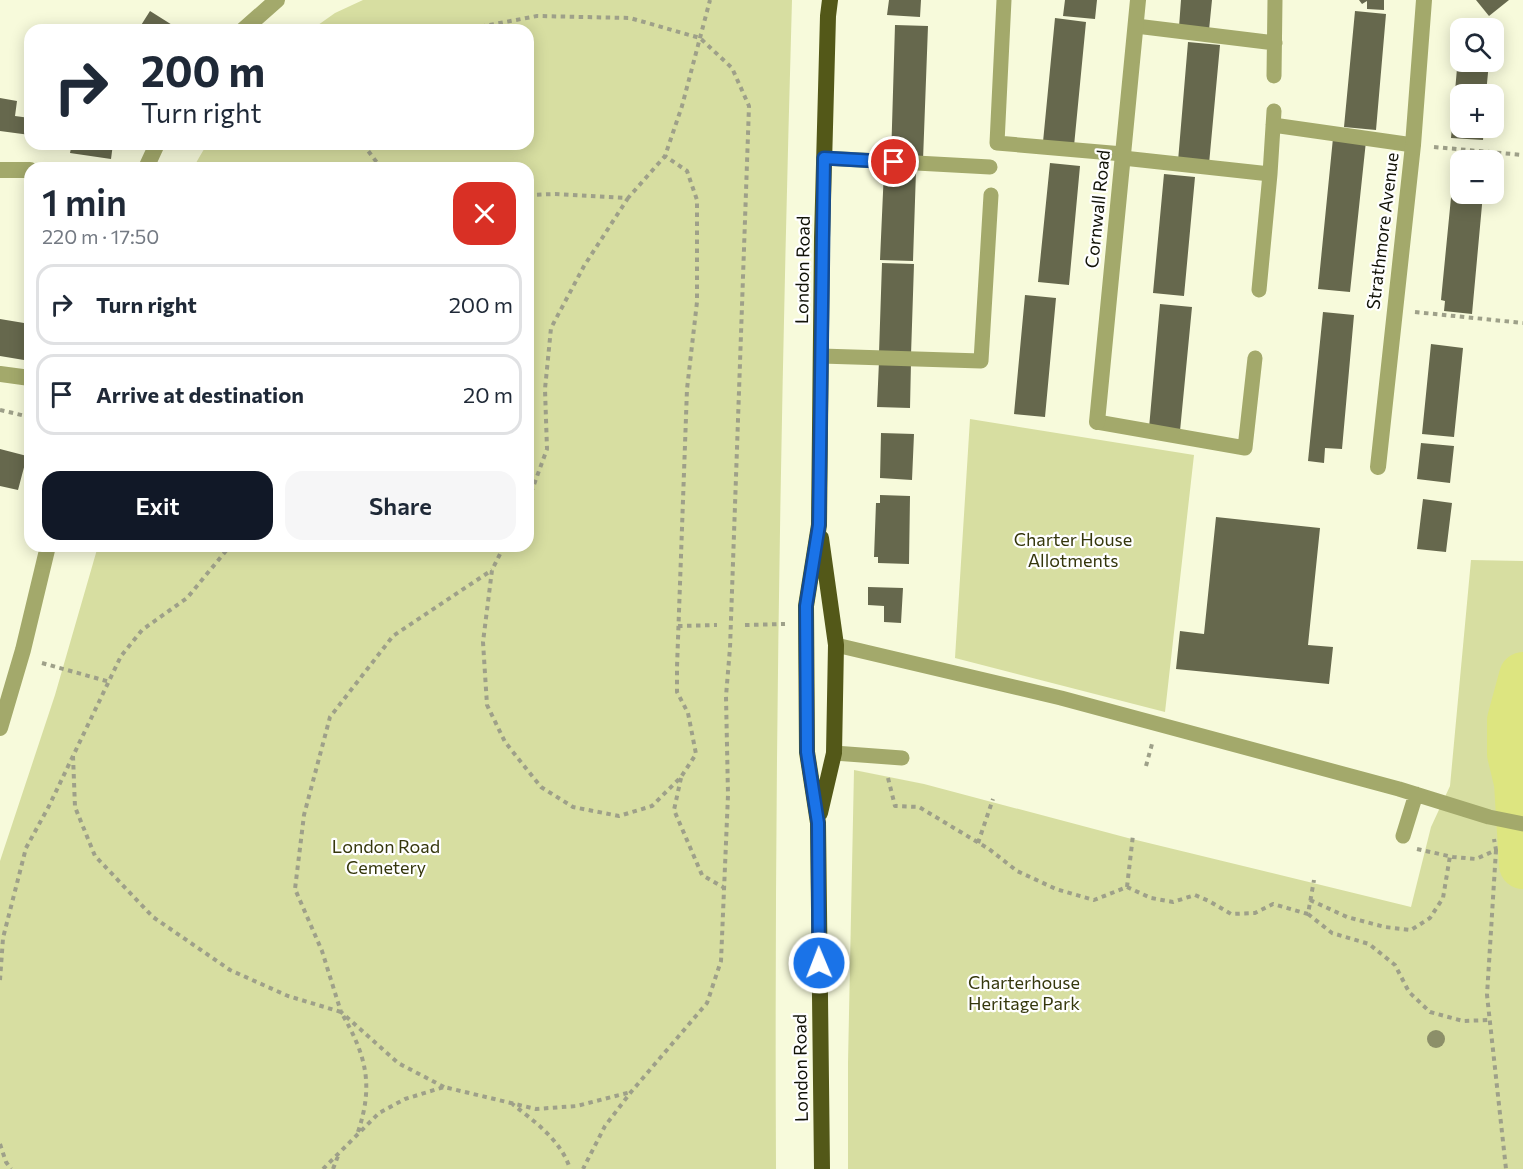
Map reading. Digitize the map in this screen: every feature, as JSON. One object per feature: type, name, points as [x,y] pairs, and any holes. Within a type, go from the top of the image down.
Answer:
[{"type":"highway","name":"London Road","points":[[822,1169],[818,823],[807,752],[806,606],[819,525],[828,5]]},
{"type":"highway","name":"London Road","points":[[818,823],[834,753],[836,645],[819,525]]},
{"type":"street","points":[[250,24],[277,0]]},
{"type":"street","name":"Cornwall Road","points":[[1097,422],[1138,0]]},
{"type":"street","name":"Strathmore Avenue","points":[[1378,467],[1413,145],[1424,0]]},
{"type":"street","points":[[0,170],[24,170]]},
{"type":"street","points":[[0,375],[24,377]]},
{"type":"street","points":[[0,728],[21,656],[47,552]]},
{"type":"lane","points":[[1004,0],[997,143],[1269,174]]},
{"type":"lane","points":[[1274,76],[1275,0]]},
{"type":"lane","points":[[1136,26],[1275,43]]},
{"type":"lane","points":[[1259,290],[1273,118],[1413,145]]},
{"type":"lane","points":[[824,158],[990,167]]},
{"type":"lane","points":[[821,356],[981,361],[991,195]]},
{"type":"lane","points":[[1097,422],[1245,448],[1255,358]]},
{"type":"lane","points":[[836,645],[1077,702],[1416,794],[1489,817],[1523,824]]},
{"type":"lane","points":[[834,753],[902,758]]},
{"type":"lane","points":[[1405,841],[1416,794]]},
{"type":"path","points":[[534,484],[547,448],[545,389],[551,328],[584,266],[628,198],[665,156],[682,106],[710,0]]},
{"type":"path","points":[[495,24],[537,16],[630,18],[700,38],[732,68],[749,106],[730,648],[726,696],[728,795],[721,961],[707,1003],[605,1126],[583,1169]]},
{"type":"path","points":[[1413,145],[1523,155]]},
{"type":"path","points":[[501,552],[492,570],[483,642],[487,705],[505,742],[541,787],[573,807],[619,816],[652,807],[681,777],[696,754],[688,713],[677,692],[687,389],[697,302],[698,200],[687,171],[665,156]]},
{"type":"path","points":[[534,195],[628,198]]},
{"type":"path","points":[[1394,310],[1523,323]]},
{"type":"path","points":[[0,410],[24,416]]},
{"type":"path","points":[[0,980],[3,938],[26,848],[121,656],[142,630],[187,598],[225,552]]},
{"type":"path","points":[[358,1132],[365,1111],[367,1075],[357,1040],[341,1012],[322,951],[295,889],[304,815],[330,717],[393,636],[492,570]]},
{"type":"path","points":[[678,626],[717,625]]},
{"type":"path","points":[[21,656],[110,682]]},
{"type":"path","points":[[73,756],[75,807],[95,856],[153,917],[230,970],[288,996],[341,1012],[398,1063],[444,1087],[536,1108],[577,1106],[631,1092]]},
{"type":"path","points":[[884,756],[895,806],[920,807],[978,843],[1017,872],[1056,889],[1094,900],[1127,887],[1151,898],[1173,902],[1195,895],[1231,914],[1255,913],[1274,904],[1308,914],[1332,933],[1369,944],[1395,965],[1409,992],[1430,1012],[1463,1021],[1490,1020]]},
{"type":"path","points":[[681,777],[674,810],[702,875],[723,887]]},
{"type":"path","points":[[978,843],[993,799]]},
{"type":"path","points":[[1489,817],[1496,850],[1487,995],[1506,1169]]},
{"type":"path","points":[[1127,887],[1133,835]]},
{"type":"path","points":[[1405,841],[1450,856],[1476,859],[1496,850]]},
{"type":"path","points":[[1310,900],[1347,917],[1385,927],[1412,930],[1430,918],[1443,898],[1450,856]]},
{"type":"path","points":[[1308,914],[1314,880]]},
{"type":"path","points":[[324,1169],[379,1113],[405,1099],[444,1087]]},
{"type":"path","points":[[508,1101],[538,1124],[559,1147],[570,1169]]},
{"type":"path","points":[[0,1144],[11,1169]]},
{"type":"path","points":[[333,1169],[339,1153]]},
{"type":"green space","name":"London Road Cemetery","points":[[363,0],[792,0],[779,584],[776,1169],[0,1169],[0,861],[55,695],[96,552],[534,552],[534,162],[196,162],[204,150],[534,150],[534,24],[319,24],[335,13]]},
{"type":"green space","name":"Charter House Allotments","points":[[970,419],[1194,455],[1165,712],[955,658]]},
{"type":"green space","name":"Charterhouse Heritage Park","points":[[1471,560],[1523,561],[1523,1169],[848,1169],[854,770],[924,784],[1128,838],[1411,907],[1431,827],[1450,786]]},
{"type":"building","points":[[889,0],[921,0],[920,17],[887,15]]},
{"type":"building","points":[[1065,0],[1097,0],[1095,19],[1063,16]]},
{"type":"building","points":[[1181,0],[1212,0],[1209,30],[1179,27]]},
{"type":"building","points":[[1359,0],[1384,0],[1384,10],[1367,9],[1367,1],[1362,4]]},
{"type":"building","points":[[1476,0],[1509,0],[1489,16]]},
{"type":"building","points":[[150,11],[171,24],[142,24]]},
{"type":"building","points":[[1355,11],[1386,14],[1376,130],[1344,127]]},
{"type":"building","points":[[1055,18],[1086,22],[1074,146],[1043,142]]},
{"type":"building","points":[[895,25],[928,26],[923,160],[891,159]]},
{"type":"building","points":[[1188,42],[1220,45],[1209,164],[1178,161]]},
{"type":"building","points":[[1457,72],[1488,72],[1487,84],[1456,84]]},
{"type":"building","points":[[0,98],[17,101],[15,116],[24,117],[24,134],[0,131]]},
{"type":"building","points":[[1333,138],[1366,141],[1350,292],[1318,289]]},
{"type":"building","points":[[1451,138],[1483,138],[1483,140]]},
{"type":"building","points":[[71,150],[112,150],[111,159],[70,153]]},
{"type":"building","points":[[1050,163],[1080,166],[1069,285],[1038,282]]},
{"type":"building","points":[[884,170],[916,171],[913,261],[880,260]]},
{"type":"building","points":[[1164,174],[1195,177],[1184,296],[1153,293]]},
{"type":"building","points":[[1450,204],[1482,204],[1472,314],[1444,311],[1445,301],[1441,300]]},
{"type":"building","points":[[882,263],[914,264],[911,355],[879,353]]},
{"type":"building","points":[[1025,295],[1056,298],[1045,417],[1014,414]]},
{"type":"building","points":[[1160,304],[1192,307],[1180,431],[1149,428]]},
{"type":"building","points":[[1323,312],[1354,315],[1342,449],[1325,448],[1324,463],[1308,461]]},
{"type":"building","points":[[0,319],[24,323],[24,360],[0,356]]},
{"type":"building","points":[[1431,344],[1463,348],[1454,437],[1422,434]]},
{"type":"building","points":[[879,361],[911,362],[910,408],[877,407]]},
{"type":"building","points":[[881,433],[914,434],[912,480],[880,478]]},
{"type":"building","points":[[1421,443],[1454,446],[1450,483],[1417,479]]},
{"type":"building","points":[[0,449],[24,455],[24,467],[18,490],[0,486]]},
{"type":"building","points":[[880,495],[910,496],[909,564],[878,563],[878,557],[874,557],[876,503],[880,503]]},
{"type":"building","points":[[1423,499],[1452,503],[1446,552],[1417,549]]},
{"type":"building","points":[[1216,517],[1320,528],[1308,645],[1333,647],[1329,684],[1176,669],[1180,631],[1204,634]]},
{"type":"building","points":[[868,587],[903,588],[901,623],[884,622],[884,606],[868,605]]},
{"type":"waterway","points":[[1523,676],[1511,720],[1511,754],[1518,783],[1523,865]]},
{"type":"route","points":[[819,963],[818,823],[807,752],[806,606],[819,525],[824,158],[894,162]]}]
